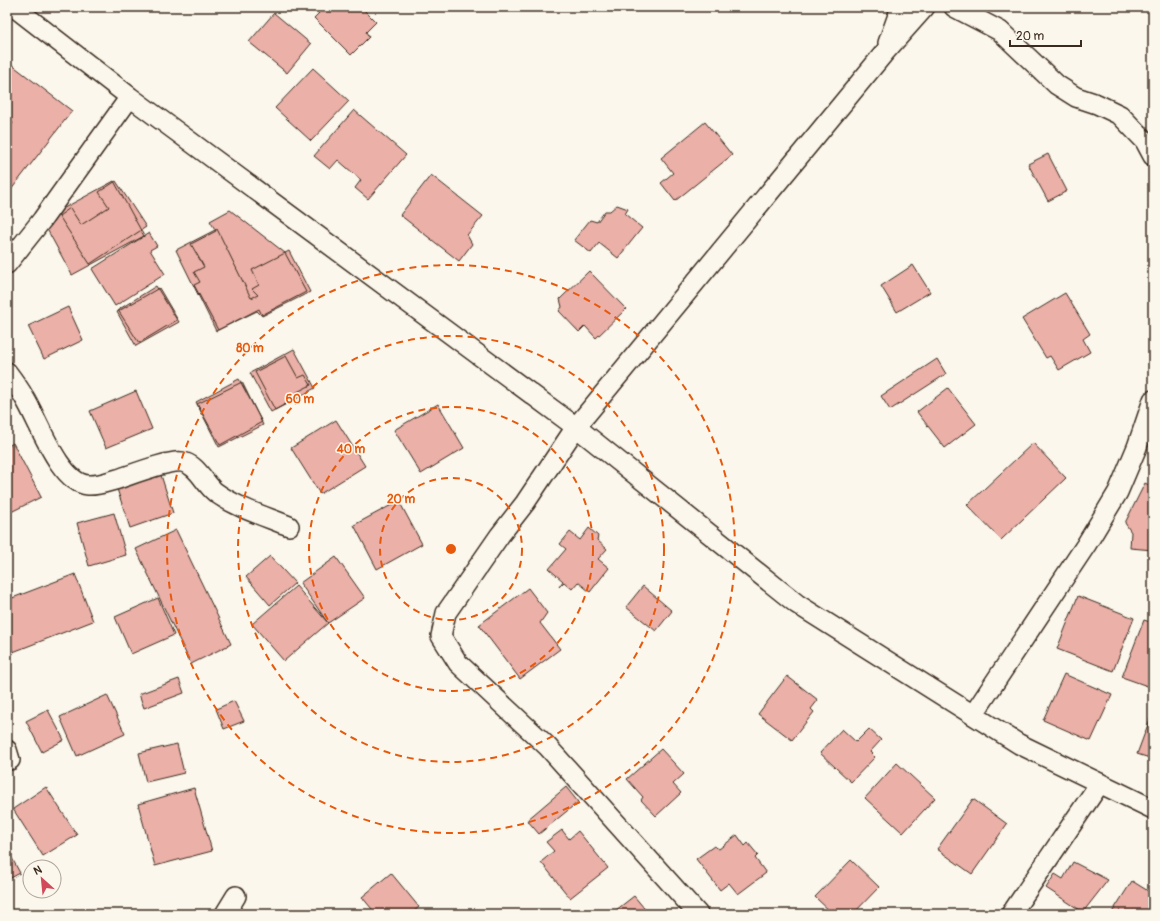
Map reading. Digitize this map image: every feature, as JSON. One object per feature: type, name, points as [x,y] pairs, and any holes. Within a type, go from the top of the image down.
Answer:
[{"type":"street","points":[[14,7],[130,97],[576,427],[797,604],[1019,744],[1153,808]]},
{"type":"street","points":[[885,52],[901,7]]},
{"type":"street","points":[[698,914],[547,746],[458,663],[441,636],[446,613],[576,427],[885,52],[925,7]]},
{"type":"street","points":[[954,7],[1000,31],[1057,85],[1076,97],[1097,104],[1120,115],[1144,141],[1153,156]]},
{"type":"street","points":[[7,264],[42,220],[130,97]]},
{"type":"street","points":[[7,372],[24,397],[61,466],[75,480],[88,485],[112,481],[167,464],[182,461],[193,465],[202,479],[214,491],[234,504],[289,526]]},
{"type":"street","points":[[973,715],[1086,545],[1118,492],[1137,448],[1153,400]]},
{"type":"street","points":[[1011,914],[1100,783]]},
{"type":"street","points":[[225,914],[236,896]]},
{"type":"building","points":[[361,7],[376,22],[366,32],[369,37],[351,55],[314,18],[319,13],[313,8]]},
{"type":"building","points":[[274,13],[311,44],[287,73],[249,42]]},
{"type":"building","points":[[7,61],[72,111],[7,195],[7,131],[13,123],[7,119]]},
{"type":"building","points":[[313,68],[349,101],[311,141],[275,108]]},
{"type":"building","points":[[354,110],[406,155],[368,199],[355,188],[361,180],[338,160],[330,169],[314,156]]},
{"type":"building","points":[[705,122],[732,155],[675,201],[661,183],[673,173],[661,158]]},
{"type":"building","points":[[1048,154],[1067,191],[1048,201],[1028,164]]},
{"type":"building","points":[[431,175],[483,216],[467,235],[472,244],[459,261],[400,215]]},
{"type":"building","points":[[114,181],[144,236],[72,275],[42,220]]},
{"type":"building","points":[[116,181],[146,227],[90,264],[59,216],[70,208],[81,225],[109,207],[99,192]]},
{"type":"building","points":[[617,205],[628,209],[625,214],[642,228],[618,258],[599,243],[591,253],[574,240],[590,220],[597,222],[605,211],[610,211]]},
{"type":"building","points":[[230,210],[285,253],[306,292],[262,315],[259,309],[218,330],[194,285],[200,282],[194,272],[204,267],[191,244],[216,231],[210,221]]},
{"type":"building","points":[[217,229],[251,298],[258,295],[252,289],[259,285],[252,270],[289,251],[310,292],[262,316],[257,311],[216,331],[176,250]]},
{"type":"building","points":[[149,233],[157,246],[150,250],[165,274],[115,306],[92,269]]},
{"type":"building","points":[[913,265],[930,292],[897,312],[881,286]]},
{"type":"building","points":[[589,271],[626,309],[596,338],[585,326],[579,332],[559,311],[562,307],[560,299]]},
{"type":"building","points":[[156,286],[177,320],[139,343],[118,310]]},
{"type":"building","points":[[159,288],[179,322],[136,346],[117,312]]},
{"type":"building","points":[[1065,293],[1090,334],[1083,339],[1090,352],[1059,370],[1050,356],[1046,358],[1022,319]]},
{"type":"building","points":[[68,307],[83,340],[44,359],[28,326]]},
{"type":"building","points":[[294,349],[315,388],[271,412],[250,373]]},
{"type":"building","points":[[286,356],[298,378],[305,375],[311,385],[297,392],[300,397],[275,410],[255,372]]},
{"type":"building","points":[[937,359],[946,374],[890,410],[881,396]]},
{"type":"building","points":[[239,379],[262,422],[220,445],[196,402]]},
{"type":"building","points":[[242,382],[263,425],[219,447],[197,404]]},
{"type":"building","points":[[948,388],[976,424],[945,448],[917,412]]},
{"type":"building","points":[[136,391],[152,429],[106,448],[90,411]]},
{"type":"building","points":[[438,404],[464,448],[421,474],[394,430]]},
{"type":"building","points":[[336,420],[365,466],[320,494],[291,448]]},
{"type":"building","points":[[13,443],[41,497],[7,514],[7,447]]},
{"type":"building","points":[[1033,443],[1066,478],[1001,540],[967,505]]},
{"type":"building","points":[[161,475],[173,513],[130,528],[117,489]]},
{"type":"building","points":[[1145,483],[1153,487],[1153,550],[1130,548],[1131,532],[1125,523]]},
{"type":"building","points":[[399,501],[422,544],[377,569],[354,525]]},
{"type":"building","points":[[114,513],[126,555],[89,566],[77,523]]},
{"type":"building","points":[[589,528],[598,536],[597,540],[607,549],[598,559],[609,568],[590,592],[578,582],[572,589],[564,582],[559,587],[563,581],[549,569],[566,549],[560,544],[570,532],[580,540]]},
{"type":"building","points":[[176,530],[231,644],[191,664],[136,549]]},
{"type":"building","points":[[270,556],[295,583],[270,605],[246,577]]},
{"type":"building","points":[[336,557],[365,598],[328,623],[300,583]]},
{"type":"building","points":[[75,574],[93,621],[13,652],[7,637],[7,600]]},
{"type":"building","points":[[296,586],[328,623],[284,661],[252,624]]},
{"type":"building","points":[[643,586],[672,611],[656,631],[626,607]]},
{"type":"building","points":[[528,588],[547,613],[540,623],[560,649],[520,679],[479,625]]},
{"type":"building","points":[[1078,596],[1134,618],[1113,671],[1057,649]]},
{"type":"building","points":[[158,598],[174,635],[131,654],[115,617]]},
{"type":"building","points":[[1144,620],[1153,623],[1153,688],[1122,677]]},
{"type":"building","points":[[1064,674],[1112,695],[1091,741],[1043,720]]},
{"type":"building","points":[[787,676],[818,700],[811,709],[814,712],[792,740],[758,714]]},
{"type":"building","points":[[179,679],[184,693],[144,708],[139,694]]},
{"type":"building","points":[[107,695],[125,734],[77,756],[60,717]]},
{"type":"building","points":[[234,701],[244,721],[224,729],[216,709]]},
{"type":"building","points":[[48,710],[64,740],[42,752],[26,721]]},
{"type":"building","points":[[1153,711],[1153,759],[1137,754]]},
{"type":"building","points":[[842,729],[856,742],[869,729],[881,740],[870,752],[875,757],[851,782],[820,753]]},
{"type":"building","points":[[177,744],[184,773],[146,782],[139,753]]},
{"type":"building","points":[[661,749],[684,774],[673,784],[681,793],[656,816],[641,800],[643,797],[627,779]]},
{"type":"building","points":[[897,763],[935,798],[903,833],[865,798]]},
{"type":"building","points":[[46,787],[77,835],[43,856],[13,809]]},
{"type":"building","points":[[566,787],[578,802],[539,834],[527,820]]},
{"type":"building","points":[[194,788],[212,851],[155,866],[138,804]]},
{"type":"building","points":[[973,799],[1007,824],[972,874],[937,849]]},
{"type":"building","points":[[562,830],[569,839],[578,831],[608,868],[570,898],[541,862],[554,851],[546,842]]},
{"type":"building","points":[[737,835],[745,846],[748,843],[758,855],[755,858],[766,873],[738,894],[729,883],[720,890],[696,859],[714,846],[719,849]]},
{"type":"building","points":[[7,849],[20,873],[7,880]]},
{"type":"building","points":[[851,860],[879,887],[853,914],[833,914],[815,897]]},
{"type":"building","points":[[1073,862],[1108,880],[1083,912],[1046,888],[1055,874],[1063,879]]},
{"type":"building","points":[[391,873],[419,907],[411,914],[376,914],[362,897]]},
{"type":"building","points":[[1132,881],[1153,894],[1153,914],[1111,914]]},
{"type":"building","points":[[634,896],[649,914],[611,914]]},
{"type":"building","points":[[76,909],[78,914],[58,914]]}]
